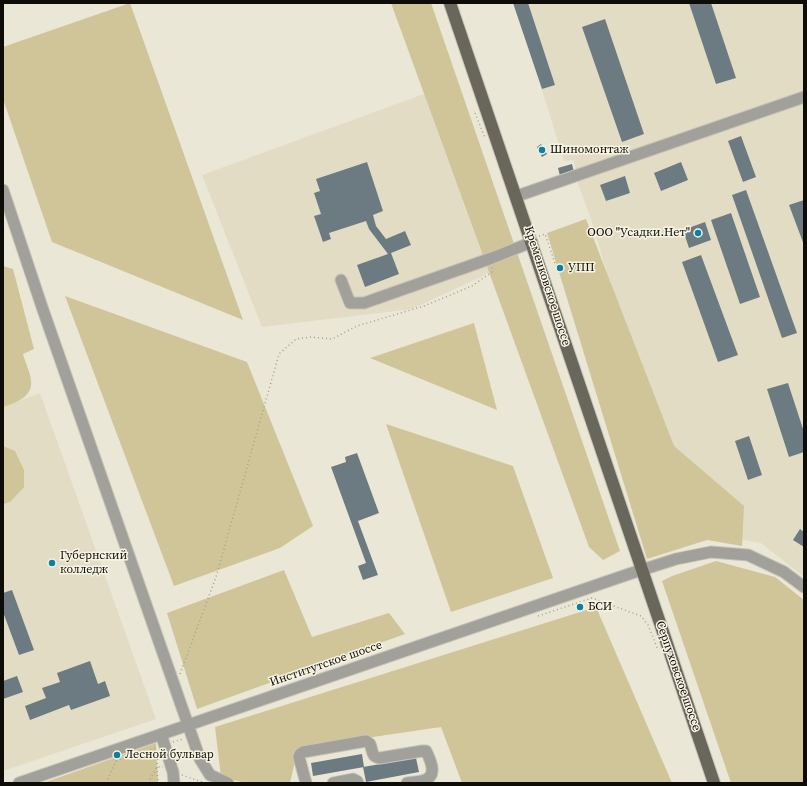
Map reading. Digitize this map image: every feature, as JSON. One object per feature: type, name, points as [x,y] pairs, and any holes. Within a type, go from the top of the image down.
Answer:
[{"type":"main road","name":"Кременковское шоссе","points":[[450,3],[517,196],[642,570]]},
{"type":"main road","name":"Серпуховское шоссе","points":[[642,570],[714,783]]},
{"type":"street","points":[[517,196],[804,97]]},
{"type":"street","points":[[3,190],[200,759],[210,775],[228,783]]},
{"type":"street","points":[[341,280],[350,303],[364,303],[492,258],[531,240]]},
{"type":"street","name":"Институтское шоссе","points":[[19,783],[161,734],[190,729],[676,559],[711,552],[748,554],[784,572],[804,587]]},
{"type":"street","points":[[161,734],[173,772],[174,783]]},
{"type":"street","points":[[306,783],[299,757],[300,754],[304,752],[366,742],[370,744],[373,755],[380,758],[426,751],[432,770],[430,776],[427,780],[407,783]]},
{"type":"street","points":[[333,783],[354,779],[358,783]]},
{"type":"path","points":[[531,240],[546,234],[556,266],[560,268]]},
{"type":"path","points":[[175,687],[216,577],[279,354],[296,339],[311,337],[332,339],[357,326],[424,306],[472,286],[492,272],[492,258]]},
{"type":"path","points":[[532,618],[592,598],[641,616],[648,625],[658,650],[668,647]]},
{"type":"path","points":[[170,743],[183,739],[190,729]]},
{"type":"path","points":[[106,783],[116,761],[118,748]]},
{"type":"path","points":[[116,761],[158,748]]},
{"type":"path","points":[[158,754],[158,783]]},
{"type":"path","points":[[157,767],[171,768],[205,783]]},
{"type":"path","points":[[148,783],[157,767]]},
{"type":"shaded area","points":[[130,3],[243,320],[52,242],[3,99],[3,47]]},
{"type":"shaded area","points":[[391,3],[431,3],[620,551],[603,560],[589,547]]},
{"type":"shaded area","points":[[515,3],[804,3],[804,577],[761,543],[684,529],[590,216],[575,176],[576,172],[574,160],[564,161]]},
{"type":"shaded area","points":[[424,94],[489,273],[412,309],[262,327],[202,175]]},
{"type":"shaded area","points":[[586,219],[674,446],[744,506],[742,546],[707,540],[647,559],[547,233]]},
{"type":"shaded area","points":[[3,266],[13,269],[34,349],[23,354],[31,378],[31,387],[29,391],[26,395],[13,404],[3,407]]},
{"type":"shaded area","points":[[65,296],[247,362],[313,526],[280,548],[174,586]]},
{"type":"shaded area","points":[[474,323],[497,410],[370,358]]},
{"type":"shaded area","name":"Губернский колледж","points":[[40,393],[156,719],[3,771],[3,407]]},
{"type":"shaded area","points":[[386,424],[513,466],[553,578],[451,612]]},
{"type":"shaded area","points":[[3,446],[15,451],[24,470],[24,487],[10,502],[3,504]]},
{"type":"shaded area","points":[[716,561],[775,577],[804,600],[804,783],[731,783],[662,581],[672,576]]},
{"type":"shaded area","points":[[284,570],[312,637],[389,613],[405,634],[197,709],[167,613]]},
{"type":"shaded area","points":[[596,607],[672,783],[462,783],[441,727],[298,748],[290,783],[246,783],[221,777],[215,727]]},
{"type":"shaded area","points":[[156,743],[158,783],[43,783]]},
{"type":"building","points":[[513,3],[528,3],[555,85],[542,89]]},
{"type":"building","points":[[689,3],[711,3],[736,78],[716,84]]},
{"type":"building","points":[[605,19],[644,134],[622,142],[582,27]]},
{"type":"building","points":[[741,136],[756,177],[743,182],[728,141]]},
{"type":"building","points":[[541,144],[547,154],[542,157],[537,147]]},
{"type":"building","points":[[367,162],[383,211],[373,215],[376,226],[386,239],[405,231],[411,245],[391,253],[399,274],[365,287],[357,265],[388,254],[369,229],[366,221],[329,233],[331,239],[323,242],[314,216],[321,214],[314,193],[320,191],[316,179]]},
{"type":"building","points":[[681,162],[688,180],[661,191],[654,173]]},
{"type":"building","points":[[572,164],[574,172],[560,176],[558,168]]},
{"type":"building","points":[[625,176],[630,193],[606,201],[600,185]]},
{"type":"building","points":[[746,190],[797,333],[782,338],[732,195]]},
{"type":"building","points":[[804,200],[804,245],[789,205]]},
{"type":"building","points":[[731,213],[760,297],[740,304],[711,220]]},
{"type":"building","points":[[705,222],[711,240],[689,248],[683,230]]},
{"type":"building","points":[[701,255],[738,355],[718,362],[682,262]]},
{"type":"building","points":[[788,383],[804,432],[804,452],[789,457],[767,389]]},
{"type":"building","points":[[749,436],[762,475],[748,480],[735,441]]},
{"type":"building","points":[[357,453],[379,513],[358,521],[378,575],[363,580],[358,566],[366,563],[331,467],[346,462],[345,457]]},
{"type":"building","points":[[800,529],[804,532],[804,547],[793,540]]},
{"type":"building","points":[[12,590],[34,650],[19,655],[3,612],[3,593]]},
{"type":"building","points":[[90,661],[98,684],[105,681],[110,696],[71,710],[69,705],[30,720],[25,706],[46,698],[42,688],[60,682],[57,673]]},
{"type":"building","points":[[17,676],[23,692],[3,699],[3,681]]},
{"type":"building","points":[[362,754],[364,767],[313,776],[311,763]]},
{"type":"building","points":[[416,758],[419,772],[366,782],[363,767]]},
{"type":"place","name":"Шиномонтаж","points":[[542,150]]},
{"type":"place","name":"ООО \"Усадки.Нет\"","points":[[698,233]]},
{"type":"place","name":"УПП","points":[[560,268]]},
{"type":"place","name":"Губернский колледж","points":[[52,563]]},
{"type":"place","name":"БСИ","points":[[580,607]]},
{"type":"place","name":"Лесной бульвар","points":[[117,755]]}]
